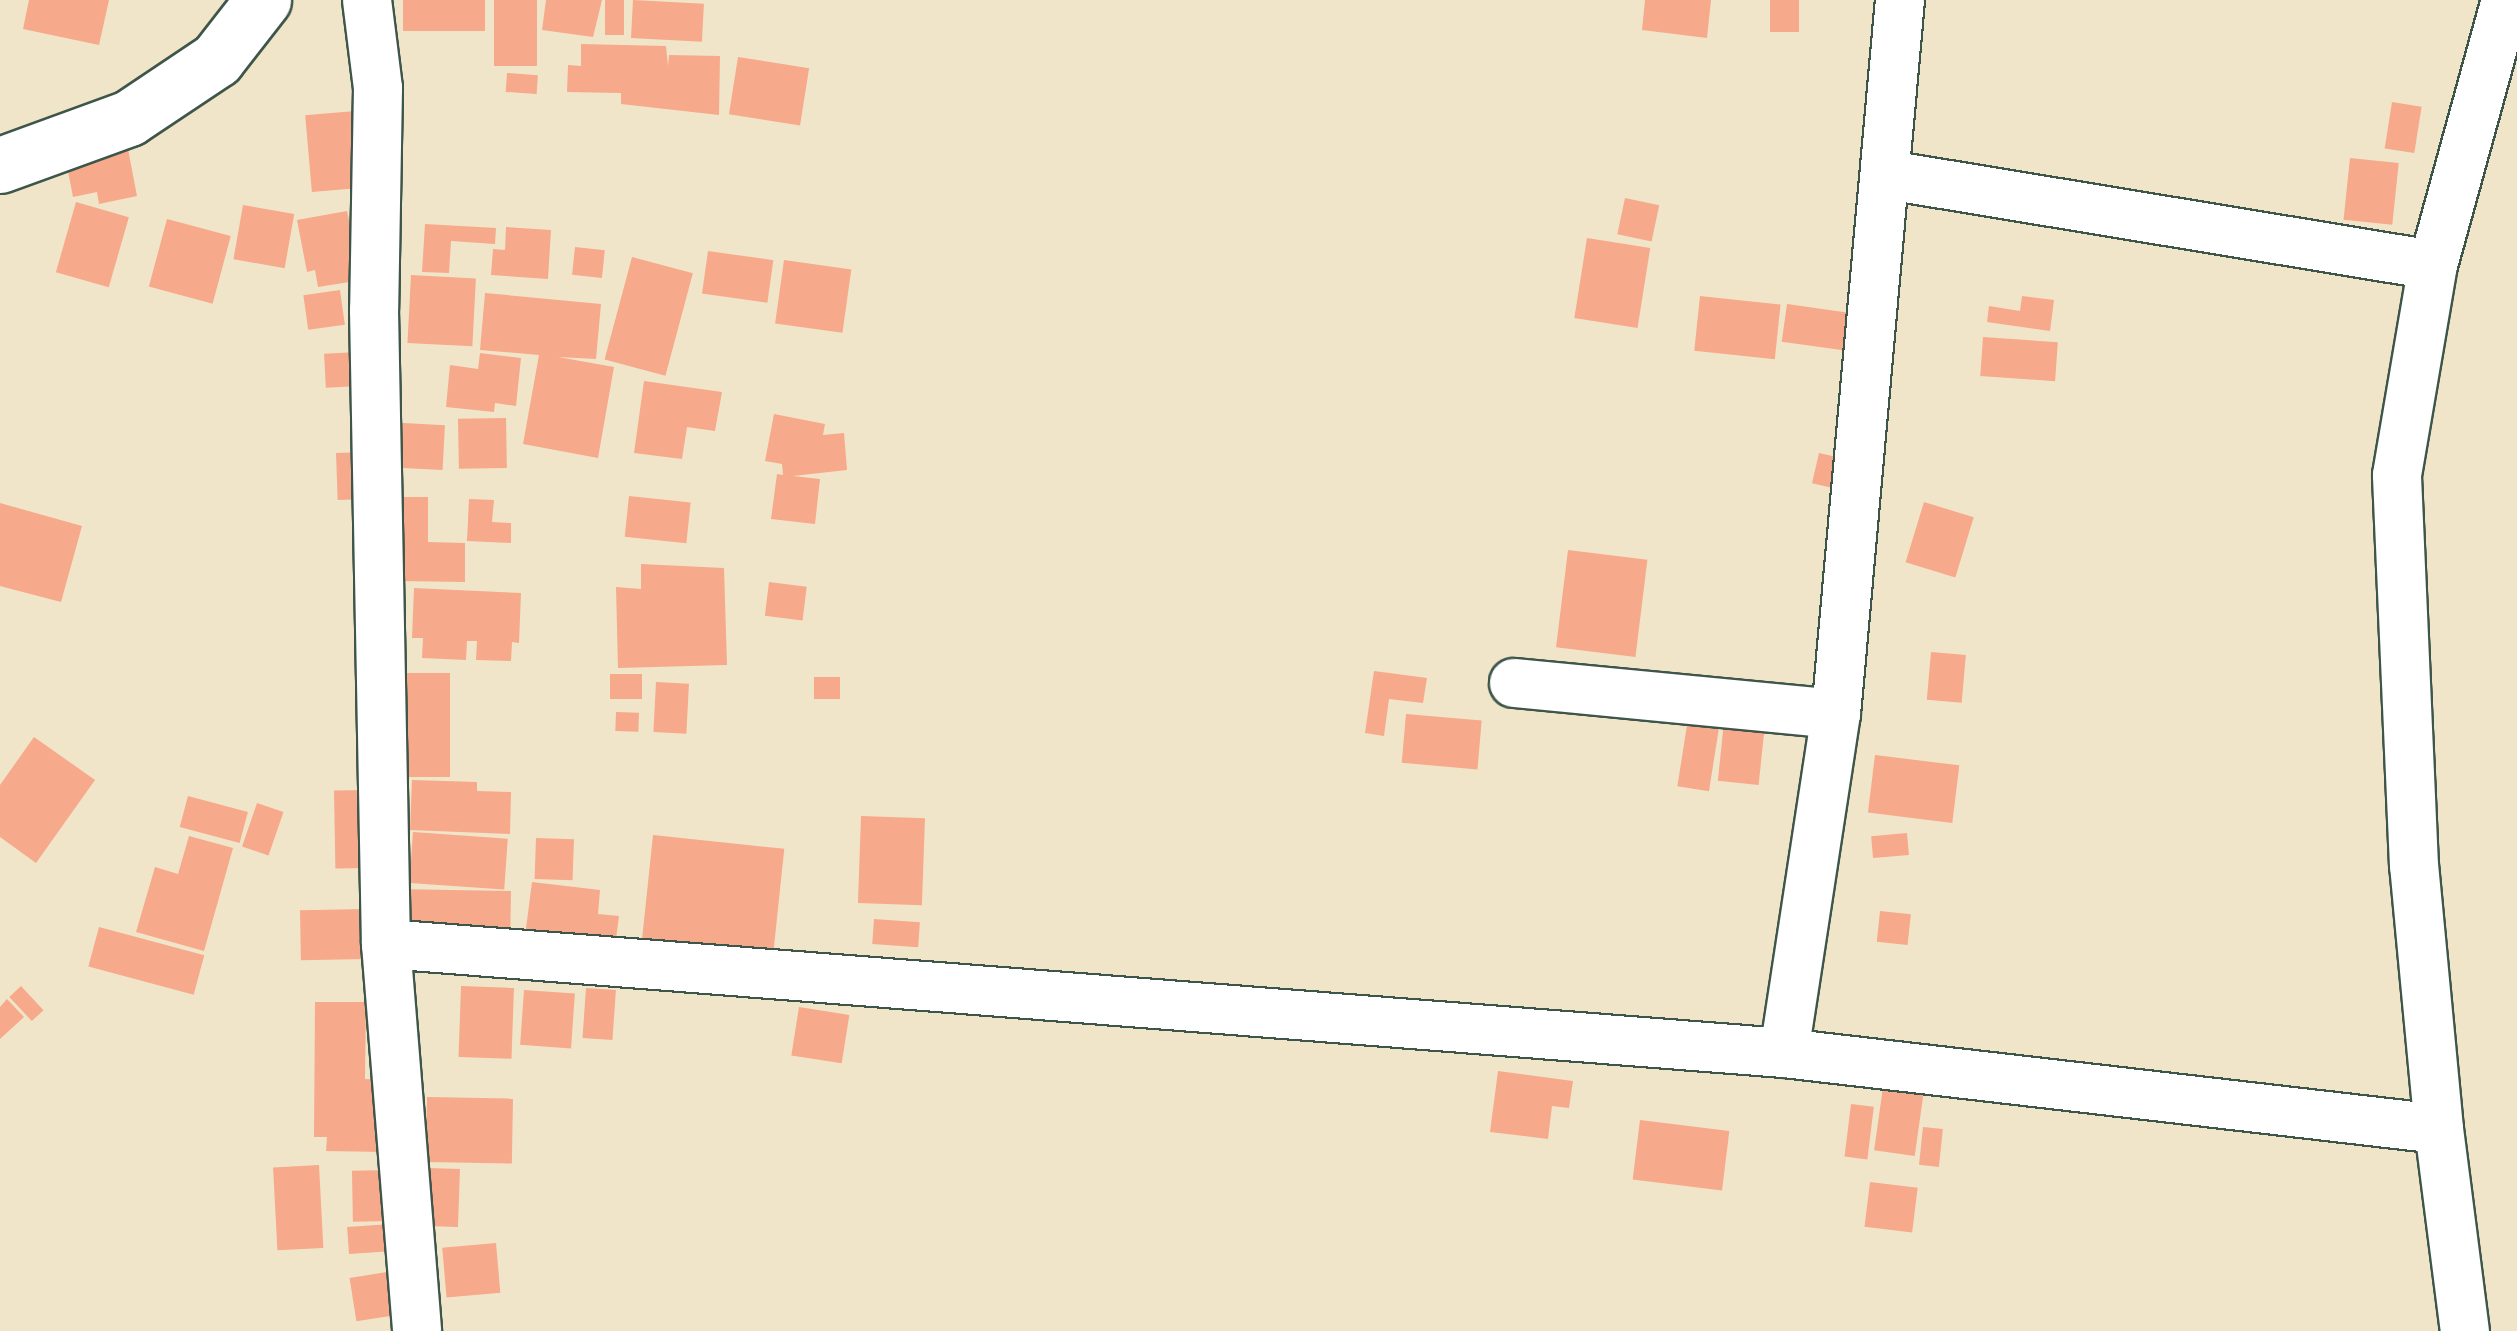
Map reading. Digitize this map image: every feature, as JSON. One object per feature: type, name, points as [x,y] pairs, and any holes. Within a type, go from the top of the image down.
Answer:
[{"type":"main road","points":[[0,137],[143,81],[196,44],[228,0]]},
{"type":"main road","points":[[0,165],[129,118],[217,58],[264,0]]},
{"type":"street","points":[[367,0],[380,154],[374,310],[386,944],[417,1331]]},
{"type":"street","points":[[1784,1054],[1836,714],[1888,175],[1900,0]]},
{"type":"street","points":[[2465,1331],[2439,1128],[2414,866],[2397,475],[2433,265],[2506,0]]},
{"type":"street","points":[[1888,175],[2433,265]]},
{"type":"street","points":[[1514,683],[1836,714]]},
{"type":"street","points":[[386,944],[1784,1054],[2439,1128]]},
{"type":"building","points":[[29,0],[109,0],[99,45],[23,29]]},
{"type":"building","points":[[403,0],[485,0],[485,31],[403,31]]},
{"type":"building","points":[[494,0],[537,0],[537,66],[494,66]]},
{"type":"building","points":[[546,0],[602,0],[593,37],[542,30]]},
{"type":"building","points":[[605,0],[624,0],[624,35],[605,35]]},
{"type":"building","points":[[633,0],[704,4],[702,42],[631,38]]},
{"type":"building","points":[[1645,0],[1711,0],[1707,38],[1642,30]]},
{"type":"building","points":[[1770,0],[1799,0],[1799,32],[1770,32]]},
{"type":"building","points":[[581,44],[666,46],[668,66],[669,55],[720,56],[719,115],[621,104],[621,93],[567,92],[568,65],[581,66]]},
{"type":"building","points":[[738,57],[809,68],[800,126],[729,114]]},
{"type":"building","points":[[507,73],[538,75],[537,94],[506,92]]},
{"type":"building","points":[[2392,102],[2422,107],[2414,153],[2385,148]]},
{"type":"building","points":[[355,111],[362,188],[312,192],[305,115]]},
{"type":"building","points":[[128,149],[137,196],[99,204],[97,192],[73,197],[66,161]]},
{"type":"building","points":[[2350,158],[2399,163],[2392,225],[2344,220]]},
{"type":"building","points":[[1625,198],[1659,205],[1652,241],[1617,234]]},
{"type":"building","points":[[76,202],[129,217],[109,287],[56,272]]},
{"type":"building","points":[[243,205],[294,214],[285,268],[233,259]]},
{"type":"building","points":[[347,211],[362,280],[318,287],[315,270],[307,272],[297,220]]},
{"type":"building","points":[[167,219],[231,236],[213,304],[149,287]]},
{"type":"building","points":[[425,224],[496,228],[495,244],[451,241],[449,273],[422,272]]},
{"type":"building","points":[[506,227],[551,230],[548,279],[491,275],[493,249],[505,250]]},
{"type":"building","points":[[1587,238],[1650,248],[1638,328],[1574,318]]},
{"type":"building","points":[[575,247],[605,250],[602,278],[572,275]]},
{"type":"building","points":[[708,251],[773,260],[767,303],[702,294]]},
{"type":"building","points":[[632,257],[693,273],[665,376],[605,359]]},
{"type":"building","points":[[784,260],[851,269],[842,333],[775,323]]},
{"type":"building","points":[[411,275],[476,278],[472,346],[407,343]]},
{"type":"building","points":[[340,290],[345,325],[308,330],[303,295]]},
{"type":"building","points":[[485,293],[601,304],[596,359],[558,357],[614,367],[598,458],[523,444],[539,355],[480,350]]},
{"type":"building","points":[[1700,296],[1781,304],[1775,359],[1694,351]]},
{"type":"building","points":[[2022,296],[2054,300],[2050,331],[1987,322],[1989,306],[2020,311]]},
{"type":"building","points":[[1787,304],[1852,313],[1847,351],[1782,342]]},
{"type":"building","points":[[1983,337],[2058,342],[2055,381],[1980,376]]},
{"type":"building","points":[[358,352],[360,386],[326,388],[324,354]]},
{"type":"building","points":[[480,353],[521,358],[516,406],[495,403],[494,412],[446,407],[450,365],[478,369]]},
{"type":"building","points":[[644,381],[722,392],[715,431],[687,427],[682,459],[634,453]]},
{"type":"building","points":[[774,414],[825,424],[823,435],[844,433],[847,470],[793,476],[820,479],[815,524],[771,519],[777,474],[783,475],[782,464],[765,461]]},
{"type":"building","points":[[506,418],[507,468],[459,469],[458,419]]},
{"type":"building","points":[[385,422],[445,425],[443,470],[383,467]]},
{"type":"building","points":[[368,452],[370,499],[338,500],[336,453]]},
{"type":"building","points":[[1819,453],[1846,459],[1839,490],[1812,483]]},
{"type":"building","points":[[629,496],[691,502],[686,543],[625,537]]},
{"type":"building","points":[[398,497],[428,497],[428,542],[465,543],[465,582],[397,581]]},
{"type":"building","points":[[469,499],[494,500],[492,522],[511,523],[511,543],[467,541]]},
{"type":"building","points":[[1924,502],[1974,517],[1955,577],[1906,562]]},
{"type":"building","points":[[0,503],[82,526],[61,602],[0,586]]},
{"type":"building","points":[[1568,550],[1647,560],[1635,657],[1556,647]]},
{"type":"building","points":[[641,564],[724,568],[727,665],[618,668],[616,587],[641,589]]},
{"type":"building","points":[[769,582],[807,587],[803,620],[765,616]]},
{"type":"building","points":[[414,588],[521,593],[519,643],[512,642],[511,661],[476,660],[477,641],[467,641],[466,660],[422,658],[423,638],[412,638]]},
{"type":"building","points":[[1931,652],[1966,655],[1962,703],[1927,700]]},
{"type":"building","points":[[1374,671],[1427,678],[1423,703],[1389,699],[1384,736],[1365,733]]},
{"type":"building","points":[[406,673],[450,673],[450,777],[406,777]]},
{"type":"building","points":[[610,674],[642,674],[642,699],[610,699]]},
{"type":"building","points":[[814,677],[840,677],[840,699],[814,699]]},
{"type":"building","points":[[656,682],[689,684],[686,734],[653,732]]},
{"type":"building","points":[[616,712],[639,713],[638,732],[615,731]]},
{"type":"building","points":[[1406,714],[1482,721],[1477,769],[1402,763]]},
{"type":"building","points":[[1688,719],[1720,724],[1709,791],[1677,786]]},
{"type":"building","points":[[1724,722],[1765,726],[1759,785],[1718,781]]},
{"type":"building","points":[[34,737],[95,780],[36,863],[0,837],[0,785]]},
{"type":"building","points":[[1875,755],[1959,765],[1952,823],[1868,813]]},
{"type":"building","points":[[412,780],[477,782],[477,791],[511,792],[510,834],[410,830]]},
{"type":"building","points":[[367,790],[368,868],[335,869],[334,791]]},
{"type":"building","points":[[188,796],[248,812],[240,843],[180,827]]},
{"type":"building","points":[[257,803],[283,812],[268,856],[242,846]]},
{"type":"building","points":[[861,816],[925,818],[922,905],[858,903]]},
{"type":"building","points":[[413,832],[508,839],[504,890],[409,883]]},
{"type":"building","points":[[1907,833],[1909,855],[1873,858],[1871,836]]},
{"type":"building","points":[[653,835],[784,849],[773,954],[642,940]]},
{"type":"building","points":[[189,836],[233,848],[204,951],[136,932],[155,867],[178,874]]},
{"type":"building","points":[[536,838],[574,839],[573,880],[535,879]]},
{"type":"building","points":[[532,882],[600,890],[598,914],[619,916],[615,947],[525,936]]},
{"type":"building","points":[[409,889],[511,891],[510,935],[408,933]]},
{"type":"building","points":[[365,909],[366,959],[301,960],[300,910]]},
{"type":"building","points":[[1880,911],[1911,914],[1908,945],[1877,942]]},
{"type":"building","points":[[874,919],[920,922],[918,947],[872,944]]},
{"type":"building","points":[[99,927],[204,955],[194,995],[88,967]]},
{"type":"building","points":[[21,986],[44,1010],[32,1021],[9,997]]},
{"type":"building","points":[[461,986],[514,988],[511,1059],[459,1057]]},
{"type":"building","points":[[586,988],[616,990],[612,1040],[583,1038]]},
{"type":"building","points":[[524,990],[575,994],[571,1048],[520,1045]]},
{"type":"building","points":[[7,999],[24,1017],[0,1039],[0,1007]]},
{"type":"building","points":[[315,1002],[366,1002],[365,1079],[380,1080],[384,1152],[326,1151],[327,1137],[314,1137]]},
{"type":"building","points":[[799,1007],[849,1015],[842,1063],[791,1055]]},
{"type":"building","points":[[1498,1071],[1573,1081],[1569,1108],[1552,1106],[1548,1139],[1490,1132]]},
{"type":"building","points":[[1884,1080],[1925,1086],[1915,1156],[1874,1150]]},
{"type":"building","points":[[427,1097],[513,1099],[512,1163],[426,1162]]},
{"type":"building","points":[[1851,1104],[1874,1107],[1867,1159],[1845,1157]]},
{"type":"building","points":[[1640,1120],[1729,1131],[1722,1191],[1633,1180]]},
{"type":"building","points":[[1923,1127],[1943,1129],[1939,1167],[1919,1165]]},
{"type":"building","points":[[319,1165],[323,1248],[277,1250],[273,1167]]},
{"type":"building","points":[[428,1168],[460,1169],[458,1227],[426,1226]]},
{"type":"building","points":[[391,1170],[392,1221],[353,1222],[352,1171]]},
{"type":"building","points":[[1870,1182],[1918,1188],[1912,1233],[1865,1227]]},
{"type":"building","points":[[391,1224],[393,1251],[349,1254],[347,1227]]},
{"type":"building","points":[[496,1243],[500,1293],[447,1298],[442,1248]]},
{"type":"building","points":[[393,1271],[400,1314],[356,1321],[350,1278]]}]
